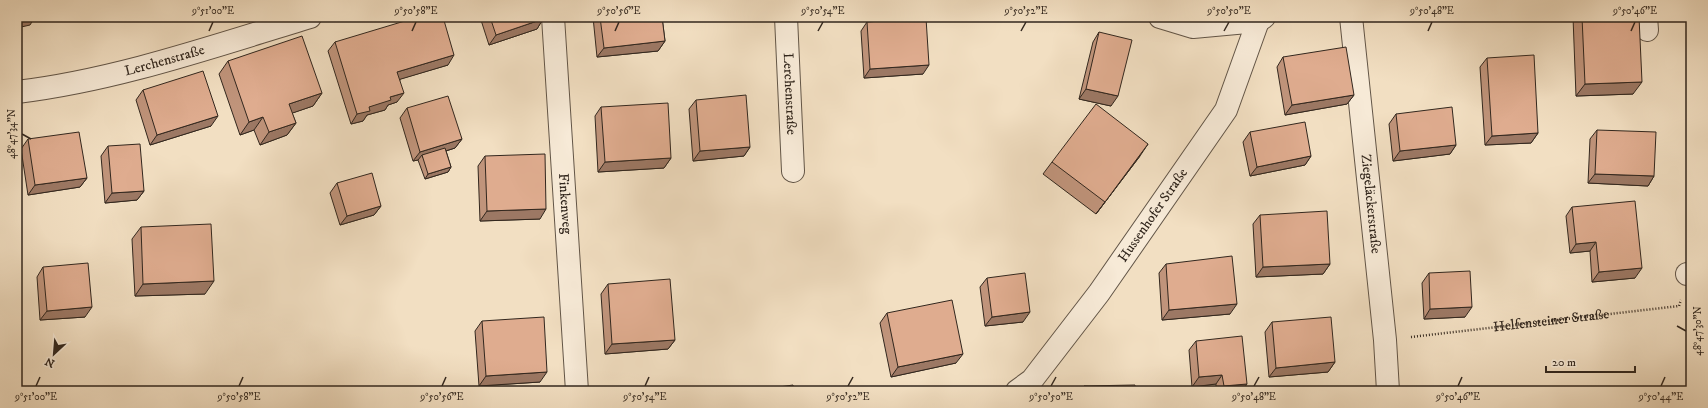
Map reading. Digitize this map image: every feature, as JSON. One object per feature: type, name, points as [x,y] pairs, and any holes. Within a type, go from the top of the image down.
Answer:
[{"type":"street","name":"Lerchenstraße","points":[[17,92],[46,89],[144,66],[310,17]]},
{"type":"street","name":"Finkenweg","points":[[553,17],[577,391]]},
{"type":"street","name":"Lerchenstraße","points":[[786,17],[793,172]]},
{"type":"street","points":[[1160,17],[1193,27],[1261,19]]},
{"type":"street","name":"Ziegeläckerstraße","points":[[1351,17],[1385,340],[1388,391]]},
{"type":"street","name":"Hussenhofer Straße","points":[[1027,387],[1099,293],[1226,110],[1261,19]]},
{"type":"path","name":"Helfensteiner Straße","points":[[1385,340],[1679,306],[1689,274]]},
{"type":"building","points":[[17,17],[28,17],[17,19]]},
{"type":"building","points":[[418,17],[443,17],[454,55],[397,72],[404,93],[390,97],[391,100],[369,107],[370,111],[357,114],[335,42]]},
{"type":"building","points":[[490,17],[543,17],[543,19],[496,35]]},
{"type":"building","points":[[600,17],[662,17],[665,41],[604,48]]},
{"type":"building","points":[[1582,17],[1639,17],[1642,82],[1585,84]]},
{"type":"building","points":[[926,18],[929,65],[870,69],[867,22]]},
{"type":"building","points":[[1099,32],[1132,40],[1118,96],[1086,89]]},
{"type":"building","points":[[302,36],[322,93],[289,104],[296,123],[269,132],[263,117],[249,122],[228,61]]},
{"type":"building","points":[[1346,47],[1354,95],[1292,105],[1283,57]]},
{"type":"building","points":[[1534,55],[1538,133],[1492,136],[1487,58]]},
{"type":"building","points":[[203,71],[218,116],[157,135],[143,90]]},
{"type":"building","points":[[746,95],[750,147],[700,151],[696,100]]},
{"type":"building","points":[[448,96],[462,139],[420,152],[407,108]]},
{"type":"building","points":[[668,103],[671,158],[605,162],[601,107]]},
{"type":"building","points":[[1096,104],[1148,144],[1105,202],[1052,162]]},
{"type":"building","points":[[1452,107],[1456,145],[1400,151],[1396,114]]},
{"type":"building","points":[[1305,122],[1311,156],[1257,167],[1250,132]]},
{"type":"building","points":[[1597,130],[1656,132],[1654,176],[1595,174]]},
{"type":"building","points":[[79,132],[87,178],[35,185],[28,139]]},
{"type":"building","points":[[140,144],[144,191],[112,193],[108,146]]},
{"type":"building","points":[[445,148],[451,167],[428,174],[422,155]]},
{"type":"building","points":[[545,154],[546,209],[487,211],[485,156]]},
{"type":"building","points":[[372,173],[381,206],[347,216],[337,183]]},
{"type":"building","points":[[1635,201],[1642,268],[1599,272],[1596,242],[1576,244],[1572,207]]},
{"type":"building","points":[[1327,211],[1330,264],[1263,267],[1260,215]]},
{"type":"building","points":[[211,224],[214,281],[143,284],[141,227]]},
{"type":"building","points":[[1232,256],[1237,304],[1169,310],[1166,264]]},
{"type":"building","points":[[88,263],[92,307],[47,311],[43,267]]},
{"type":"building","points":[[1470,271],[1472,307],[1430,309],[1429,273]]},
{"type":"building","points":[[1025,273],[1030,312],[992,317],[987,278]]},
{"type":"building","points":[[670,279],[675,340],[612,344],[608,284]]},
{"type":"building","points":[[952,300],[963,354],[898,367],[887,313]]},
{"type":"building","points":[[544,317],[547,372],[486,376],[482,321]]},
{"type":"building","points":[[1331,317],[1335,362],[1276,368],[1272,322]]},
{"type":"building","points":[[1242,336],[1247,384],[1224,386],[1222,375],[1199,377],[1196,341]]},
{"type":"building","points":[[793,385],[794,391],[752,391]]},
{"type":"building","points":[[1135,385],[1135,391],[1084,391],[1084,386]]}]
